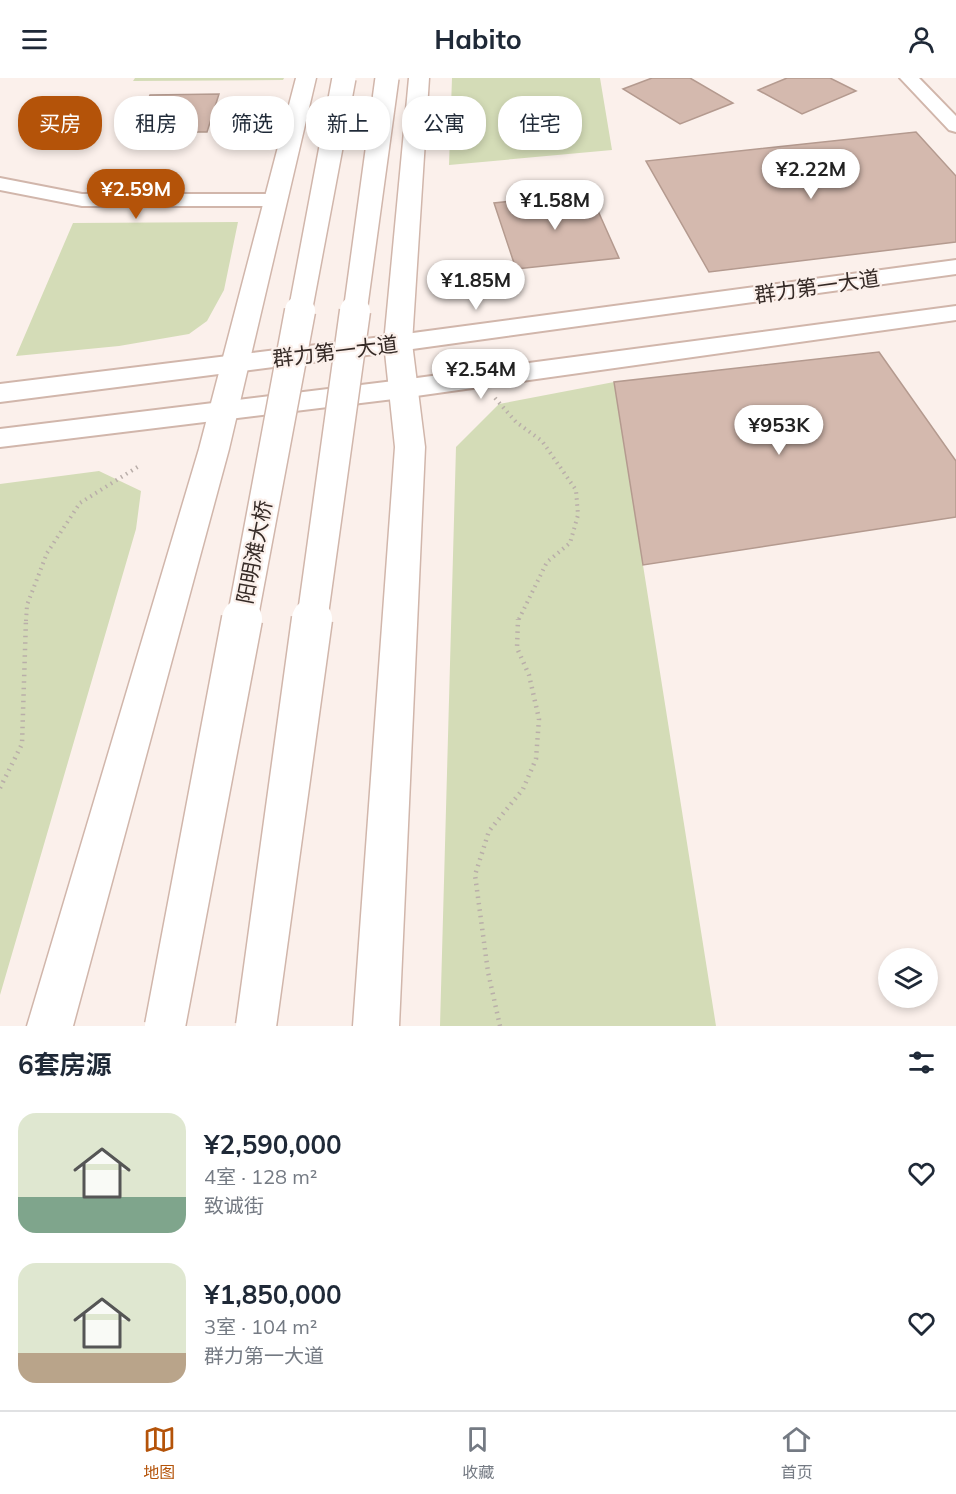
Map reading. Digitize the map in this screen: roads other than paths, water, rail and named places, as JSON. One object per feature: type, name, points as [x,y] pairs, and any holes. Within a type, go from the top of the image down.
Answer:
[{"type":"highway","points":[[50,1026],[225,409],[306,78]]},
{"type":"highway","name":"阳明滩大桥","points":[[165,1026],[344,78]]},
{"type":"highway","points":[[256,1026],[387,78]]},
{"type":"highway","points":[[376,1026],[410,447],[398,343],[419,78]]},
{"type":"main road","points":[[909,78],[956,126]]},
{"type":"main road","points":[[931,78],[956,103]]},
{"type":"main road","points":[[0,184],[82,200],[275,200]]},
{"type":"main road","name":"群力第一大道","points":[[0,393],[398,343],[956,267]]},
{"type":"main road","points":[[0,438],[402,389],[956,313]]}]
